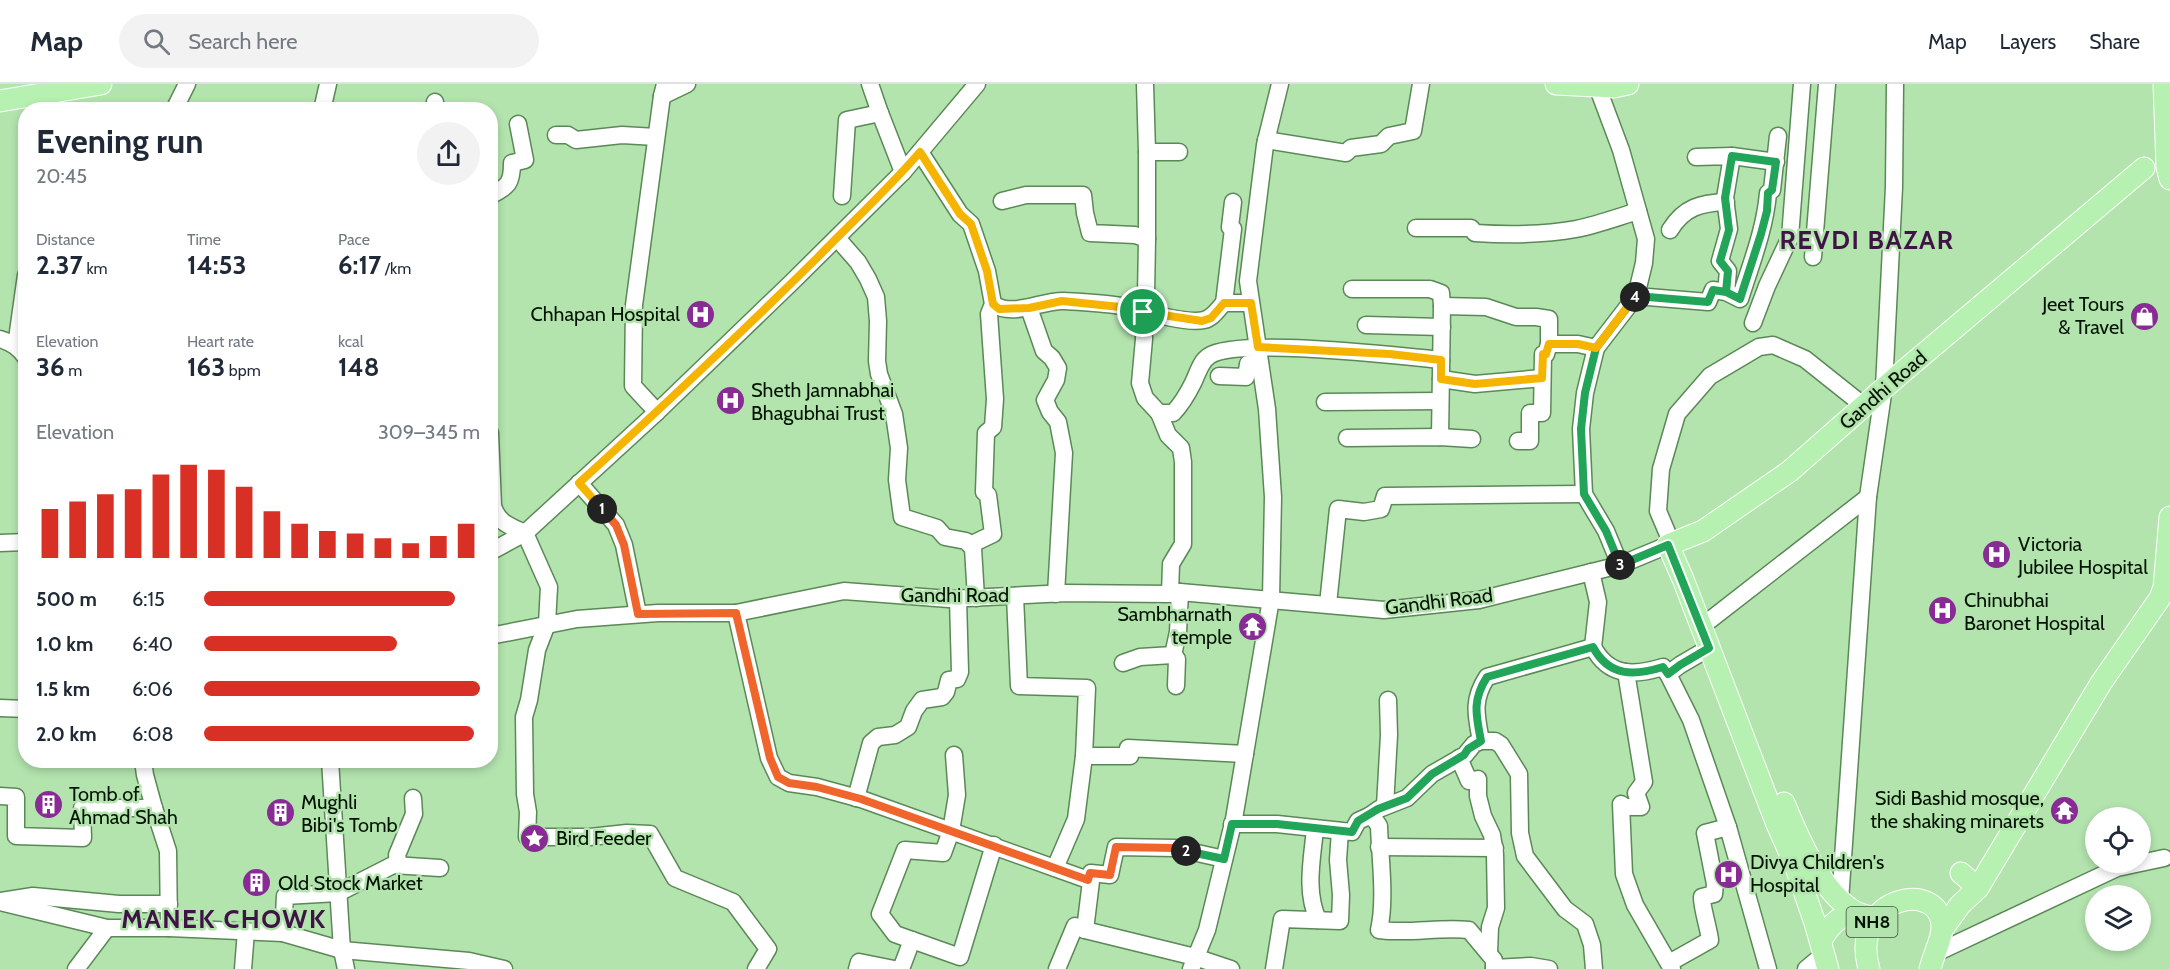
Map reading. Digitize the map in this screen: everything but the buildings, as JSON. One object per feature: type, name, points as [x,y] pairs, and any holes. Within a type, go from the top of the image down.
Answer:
[{"type":"main road","points":[[0,101],[101,84]]},
{"type":"main road","points":[[1556,84],[1614,87],[1628,84]]},
{"type":"main road","points":[[2164,84],[2167,168],[2170,179]]},
{"type":"main road","name":"Gandhi Road","points":[[1673,543],[1703,531],[1790,471],[1884,387],[2144,168]]},
{"type":"main road","points":[[1934,964],[1942,930],[1960,905],[1978,888],[2101,683],[2160,598],[2164,587],[2170,517]]},
{"type":"main road","points":[[1673,543],[1710,620],[1808,857],[1856,910],[1837,920],[1828,928],[1824,955]]},
{"type":"main road","points":[[1673,543],[1709,648],[1795,866],[1824,955]]},
{"type":"main road","points":[[1961,873],[1978,888]]},
{"type":"main road","name":"NH8","points":[[1869,969],[1867,937],[1856,910],[1912,899],[1925,901],[1933,906],[1940,918],[1942,930]]},
{"type":"street","points":[[178,102],[187,84]]},
{"type":"street","points":[[324,102],[328,84]]},
{"type":"street","points":[[657,412],[633,386],[634,305],[663,90],[687,84]]},
{"type":"street","points":[[870,84],[903,172]]},
{"type":"street","points":[[498,548],[525,533],[657,412],[837,238],[903,172],[977,84]]},
{"type":"street","points":[[1145,84],[1147,239],[1146,297],[1143,312],[1144,339],[1140,383],[1145,398],[1159,413],[1168,435],[1181,448],[1183,462],[1183,544],[1171,564],[1178,632],[1173,655]]},
{"type":"street","points":[[1193,963],[1207,930],[1232,824],[1271,599],[1273,497],[1267,409],[1248,282],[1266,140],[1280,84]]},
{"type":"street","points":[[1266,140],[1346,153],[1351,148],[1381,144],[1389,136],[1413,131],[1421,84]]},
{"type":"street","points":[[1753,323],[1790,237],[1802,84]]},
{"type":"street","points":[[1813,257],[1827,84]]},
{"type":"street","points":[[1856,910],[1868,497],[1884,387],[1894,187],[1895,84]]},
{"type":"street","points":[[1591,85],[1621,150],[1646,239],[1644,263],[1636,296],[1596,348],[1585,393],[1581,429],[1584,494],[1606,531],[1620,565]]},
{"type":"street","points":[[842,196],[847,120],[880,113]]},
{"type":"street","points":[[498,192],[505,188],[512,178],[512,163],[525,160],[518,124]]},
{"type":"street","points":[[556,135],[568,135],[576,140],[622,135],[656,138]]},
{"type":"street","points":[[1636,296],[1708,302],[1713,290],[1726,292],[1740,299],[1764,222],[1768,193],[1772,190],[1778,136]]},
{"type":"street","points":[[920,152],[960,214],[971,224],[987,271],[993,304],[989,314],[995,399],[993,427],[986,433],[984,492],[988,495],[993,534],[970,545]]},
{"type":"street","points":[[1147,152],[1179,152]]},
{"type":"street","points":[[1696,157],[1732,156],[1776,162]]},
{"type":"street","points":[[1726,292],[1728,271],[1720,261],[1729,230],[1726,202],[1732,156]]},
{"type":"street","points":[[1002,201],[1026,195],[1083,195],[1084,213],[1089,233],[1135,235],[1147,239]]},
{"type":"street","points":[[993,304],[999,309],[1029,308],[1062,301],[1130,308],[1202,321],[1211,318],[1224,303],[1233,230],[1230,227],[1233,202]]},
{"type":"street","points":[[1670,230],[1687,211],[1705,203],[1726,202]]},
{"type":"street","points":[[1416,228],[1471,228],[1475,233],[1506,235],[1548,232],[1575,229],[1638,211]]},
{"type":"street","points":[[837,238],[858,262],[876,297],[877,361],[879,374],[894,414],[899,448],[897,480],[902,518],[937,528],[945,537],[966,541],[973,548],[976,598]]},
{"type":"street","points":[[1352,289],[1430,290],[1441,293],[1440,437]]},
{"type":"street","points":[[1224,303],[1251,303]]},
{"type":"street","points":[[1442,306],[1486,307],[1516,317],[1536,317],[1549,320],[1549,344],[1546,354],[1543,354],[1542,412],[1530,412],[1530,441],[1518,441]]},
{"type":"street","points":[[1029,308],[1044,351],[1058,368],[1056,380],[1046,400],[1050,412],[1058,422],[1064,453],[1056,594]]},
{"type":"street","points":[[1366,325],[1442,327]]},
{"type":"street","points":[[0,339],[18,350]]},
{"type":"street","points":[[1549,344],[1578,344],[1596,348]]},
{"type":"street","points":[[1673,543],[1658,511],[1661,469],[1677,414],[1710,376],[1758,347],[1773,345],[1805,359],[1864,405]]},
{"type":"street","points":[[1159,413],[1173,413],[1207,357],[1218,350],[1259,355],[1368,353],[1441,360]]},
{"type":"street","points":[[1219,376],[1246,377],[1248,364],[1259,355]]},
{"type":"street","points":[[1441,379],[1475,384],[1542,378]]},
{"type":"street","points":[[1325,402],[1440,401]]},
{"type":"street","points":[[1347,438],[1472,439]]},
{"type":"street","points":[[579,483],[616,525],[624,545],[638,614]]},
{"type":"street","points":[[1328,604],[1338,509],[1364,512],[1381,509],[1384,496],[1584,494]]},
{"type":"street","points":[[1710,620],[1868,497]]},
{"type":"street","points":[[498,517],[502,523],[525,533],[549,587],[547,624],[537,650],[524,717],[527,837],[650,834],[675,878],[733,902],[768,949],[758,969]]},
{"type":"street","points":[[0,543],[18,542]]},
{"type":"street","name":"Gandhi Road","points":[[498,634],[577,619],[638,614],[736,613],[844,591],[958,599],[1066,593],[1175,593],[1271,599],[1384,610],[1479,600],[1620,565],[1673,543]]},
{"type":"street","points":[[1591,572],[1598,602],[1593,647],[1603,662],[1609,667],[1626,672],[1645,673],[1663,667],[1691,720],[1728,827],[1768,969]]},
{"type":"street","points":[[1015,596],[1019,686],[1087,688],[1076,819],[1055,868]]},
{"type":"street","points":[[856,798],[871,742],[878,737],[895,735],[908,727],[914,711],[922,700],[942,697],[949,680],[957,679],[960,672],[958,599]]},
{"type":"street","points":[[736,613],[770,758],[778,777],[789,783],[826,789],[856,798],[1091,881],[1085,930]]},
{"type":"street","points":[[1481,741],[1476,717],[1478,690],[1487,677],[1593,647]]},
{"type":"street","points":[[1668,674],[1709,648]]},
{"type":"street","points":[[1123,663],[1140,657],[1173,655]]},
{"type":"street","points":[[1173,655],[1177,659],[1176,686]]},
{"type":"street","points":[[1626,672],[1644,782],[1636,793],[1641,807],[1625,807],[1621,804],[1622,863],[1635,905],[1670,966],[1710,940],[1706,915],[1701,903],[1702,897],[1714,894],[1715,884],[1705,833],[1728,827]]},
{"type":"street","points":[[1385,806],[1389,735],[1388,700]]},
{"type":"street","points":[[0,708],[18,709]]},
{"type":"street","points":[[1232,824],[1277,824],[1352,832],[1358,821],[1385,806],[1407,798],[1432,774],[1459,758],[1474,744],[1481,741],[1494,741],[1501,745],[1519,774],[1520,833],[1525,856],[1565,909],[1585,924],[1592,945],[1593,969]]},
{"type":"street","points":[[1083,756],[1130,756],[1128,748],[1245,754]]},
{"type":"street","points":[[954,755],[957,795],[951,831],[943,853],[905,850],[880,914],[895,934],[960,957],[994,846]]},
{"type":"street","points":[[1459,758],[1469,781],[1478,779],[1478,796],[1482,816],[1492,835],[1496,908],[1490,927],[1492,963]]},
{"type":"street","points":[[144,768],[168,851],[169,928]]},
{"type":"street","points":[[330,768],[342,950],[346,969]]},
{"type":"street","points":[[0,796],[16,797],[16,836],[83,838],[82,808],[154,808]]},
{"type":"street","points":[[399,866],[397,855],[414,814],[413,798]]},
{"type":"street","points":[[1369,816],[1378,826],[1381,922],[1379,930],[1393,932],[1470,930],[1492,963]]},
{"type":"street","points":[[1315,829],[1310,890],[1318,920]]},
{"type":"street","points":[[1274,969],[1282,919],[1340,921],[1341,896],[1338,860],[1340,831]]},
{"type":"street","points":[[1088,880],[1090,873],[1110,875],[1116,847],[1175,848],[1224,859]]},
{"type":"street","points":[[1379,847],[1494,848]]},
{"type":"street","points":[[1934,964],[2117,868],[2164,858]]},
{"type":"street","points":[[283,933],[285,896],[338,893],[393,865],[440,867]]},
{"type":"street","points":[[0,902],[33,896],[119,904],[169,904]]},
{"type":"street","points":[[0,902],[107,928],[283,933],[342,950],[470,961],[504,969]]},
{"type":"street","points":[[1057,969],[1075,926],[1193,963],[1231,969]]},
{"type":"street","points":[[76,969],[107,928]]},
{"type":"street","points":[[243,969],[246,931]]},
{"type":"street","points":[[901,969],[912,940]]},
{"type":"street","points":[[1806,969],[1824,955]]},
{"type":"street","points":[[857,969],[859,962],[894,969]]},
{"type":"street","points":[[1492,963],[1549,969]]},
{"type":"place","name":"Chhapan Hospital","points":[[701,314]]},
{"type":"place","name":"Jeet Tours & Travel","points":[[2145,316]]},
{"type":"place","name":"Sheth Jamnabhai Bhagubhai Trust","points":[[730,401]]},
{"type":"place","name":"Victoria Jubilee Hospital","points":[[1997,555]]},
{"type":"place","name":"Chinubhai Baronet Hospital","points":[[1943,611]]},
{"type":"place","name":"Sambharnath temple","points":[[1253,626]]},
{"type":"place","name":"Tomb of Ahmad Shah","points":[[48,805]]},
{"type":"place","name":"Sidi Bashid mosque, the shaking minarets","points":[[2065,810]]},
{"type":"place","name":"Mughli Bibi's Tomb","points":[[280,813]]},
{"type":"place","name":"Bird Feeder","points":[[535,838]]},
{"type":"place","name":"Divya Children's Hospital","points":[[1729,874]]},
{"type":"place","name":"Old Stock Market","points":[[257,883]]},
{"type":"district","name":"REVDI BAZAR","points":[[1867,240]]},
{"type":"district","name":"MANEK CHOWK","points":[[224,919]]},
{"type":"route","points":[[1143,312],[1108,305],[1062,301],[1029,308],[999,309],[993,304],[987,271],[971,224],[960,214],[920,152],[903,172],[792,282],[657,412],[579,483],[616,525],[624,545],[638,614],[736,613],[770,758],[778,777],[789,783],[817,787],[861,799],[1088,880],[1090,873],[1110,875],[1116,847],[1175,848],[1224,859],[1232,824],[1277,824],[1352,832],[1358,821],[1378,809],[1407,798],[1432,774],[1464,755],[1474,744],[1481,741],[1476,717],[1478,690],[1487,677],[1593,647],[1609,667],[1633,673],[1645,673],[1663,667],[1668,674],[1709,648],[1668,545],[1620,565],[1606,531],[1584,494],[1581,429],[1585,393],[1596,348],[1636,296],[1708,302],[1713,290],[1726,292],[1740,299],[1761,234],[1776,162],[1732,156],[1725,198],[1729,230],[1720,261],[1728,271],[1726,292],[1713,290],[1708,302],[1636,296],[1622,314],[1596,348],[1578,344],[1549,344],[1546,354],[1543,354],[1542,378],[1475,384],[1441,379],[1441,360],[1390,354],[1258,347],[1251,303],[1224,303],[1211,318],[1202,321],[1143,312]]}]
